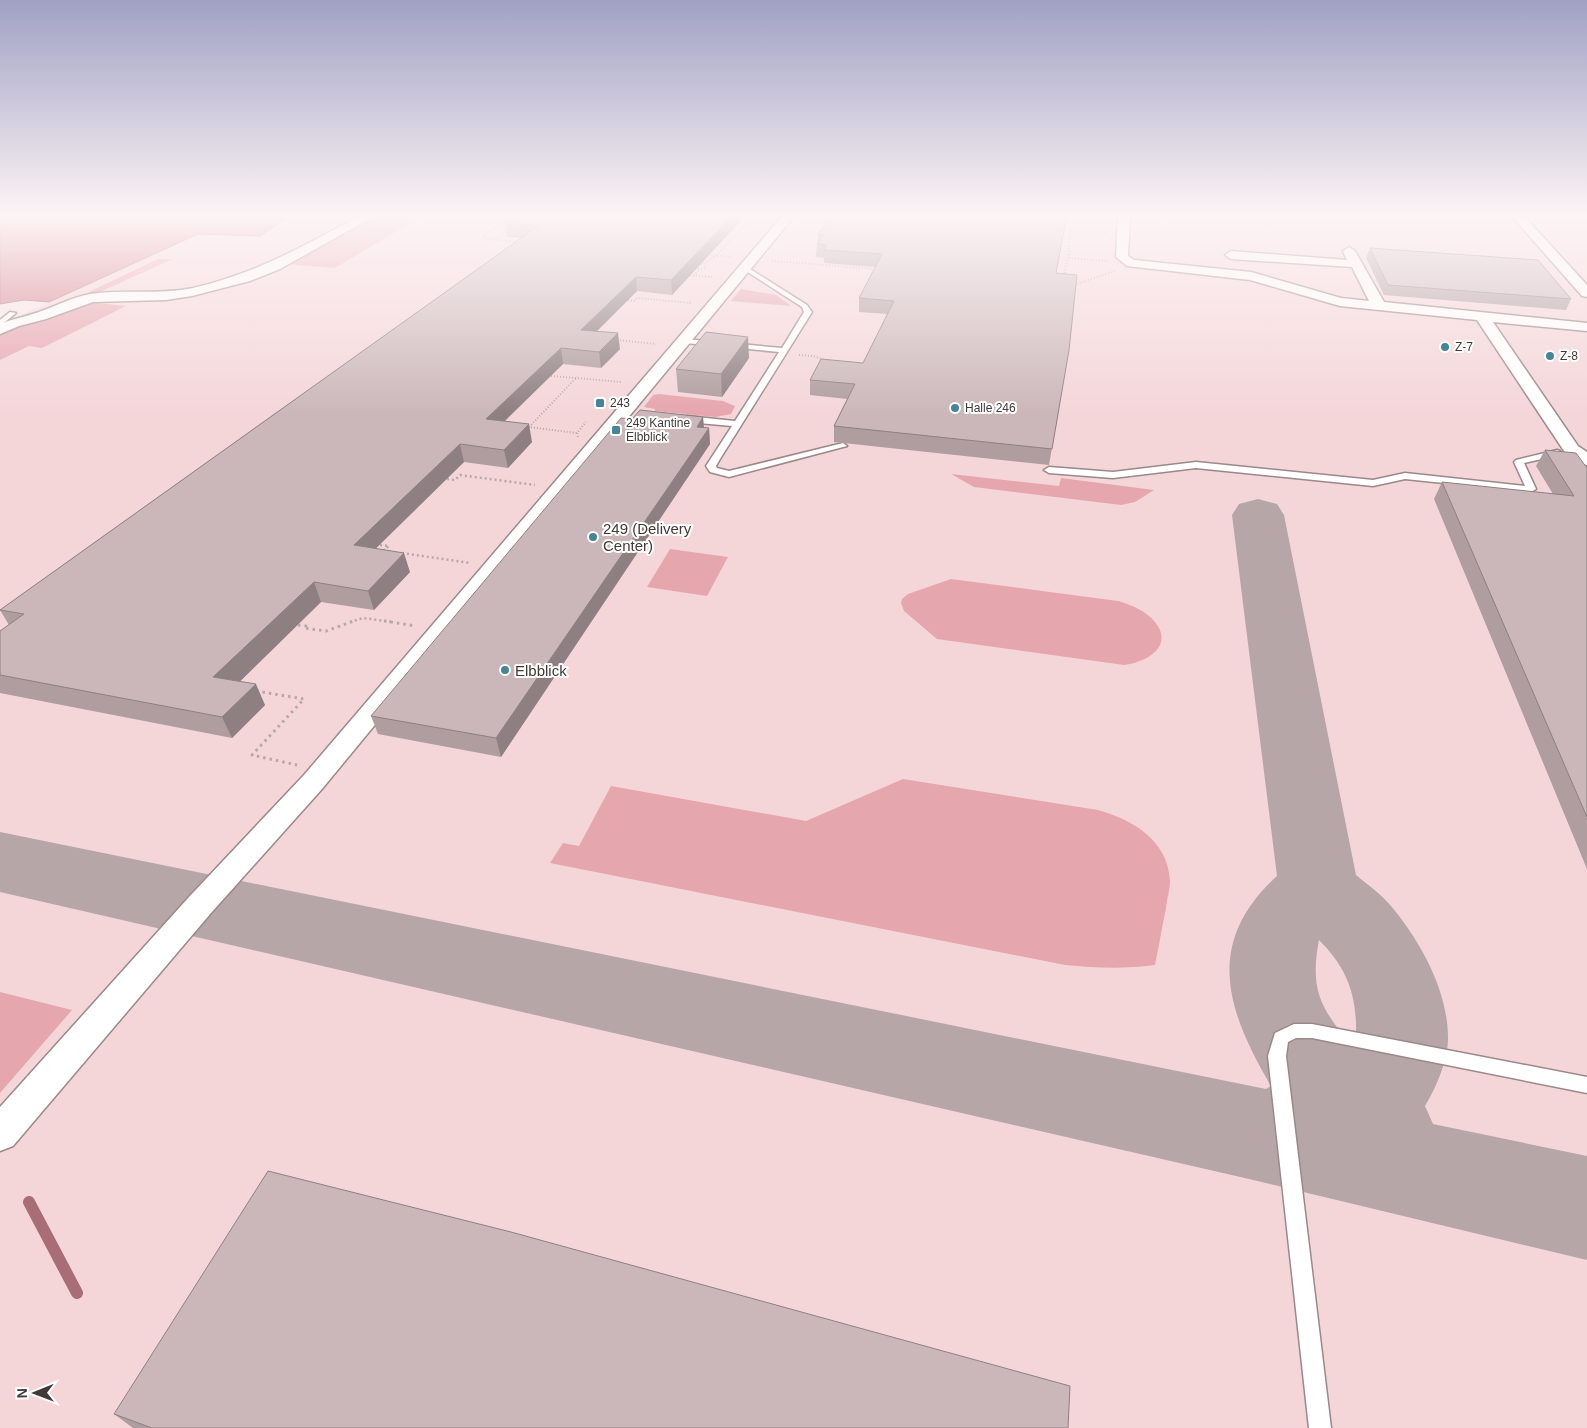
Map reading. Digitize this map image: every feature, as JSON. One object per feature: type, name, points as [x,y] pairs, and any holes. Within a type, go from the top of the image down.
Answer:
[{"type":"street","points":[[0,330],[14,323],[41,316],[91,298],[166,296],[201,290],[235,281]]},
{"type":"street","points":[[0,1134],[200,905],[313,782],[628,403],[685,341],[735,281]]},
{"type":"street","points":[[1267,281],[1340,302],[1483,318],[1587,327]]},
{"type":"street","points":[[1365,281],[1379,306]]},
{"type":"street","points":[[1576,281],[1587,293]]},
{"type":"street","points":[[1483,318],[1572,450],[1587,460]]},
{"type":"lane","points":[[771,281],[805,306],[808,312],[711,466],[713,470],[719,473],[740,472],[843,446]]},
{"type":"lane","points":[[0,324],[12,313]]},
{"type":"lane","points":[[685,341],[784,350]]},
{"type":"lane","points":[[682,418],[737,424]]},
{"type":"lane","points":[[1049,470],[1113,475],[1196,464],[1373,484],[1405,476],[1531,490],[1519,462],[1572,450]]},
{"type":"lane","points":[[1320,1428],[1277,1056],[1281,1038],[1294,1031],[1312,1031],[1587,1085]]},
{"type":"path","points":[[1071,285],[1084,281]]},
{"type":"path","points":[[628,300],[634,301],[637,298],[693,303]]},
{"type":"path","points":[[615,340],[659,344]]},
{"type":"path","points":[[551,376],[577,377],[628,403]]},
{"type":"path","points":[[529,427],[577,377]]},
{"type":"path","points":[[520,426],[577,433]]},
{"type":"path","points":[[447,479],[455,480],[460,475],[536,485]]},
{"type":"path","points":[[380,544],[389,546],[384,550],[478,564]]},
{"type":"path","points":[[298,625],[306,626],[304,628],[326,631],[363,618],[423,627]]},
{"type":"path","points":[[255,691],[304,699],[252,755],[302,766]]},
{"type":"shaded area","points":[[0,281],[96,281],[49,302],[24,300],[0,304]]},
{"type":"shaded area","points":[[97,281],[1587,281],[1587,1428],[0,1428],[0,325]]},
{"type":"shaded area","points":[[113,281],[125,281],[102,291],[51,310]]},
{"type":"shaded area","points":[[741,289],[776,295],[791,306],[731,301]]},
{"type":"shaded area","points":[[102,300],[98,303],[126,306],[42,348],[29,346],[0,360],[0,333],[80,303]]},
{"type":"shaded area","points":[[659,394],[723,401],[735,406],[731,414],[715,417],[655,411],[655,409],[644,407],[653,395]]},
{"type":"shaded area","points":[[951,474],[1059,486],[1061,478],[1154,490],[1135,502],[1121,505],[974,487]]},
{"type":"shaded area","points":[[670,549],[728,557],[707,596],[647,587]]},
{"type":"shaded area","points":[[951,579],[1118,601],[1143,612],[1155,622],[1162,639],[1160,646],[1155,652],[1141,661],[1124,665],[937,639],[904,611],[901,603],[902,599],[908,594]]},
{"type":"shaded area","points":[[903,779],[1098,810],[1136,826],[1156,843],[1163,854],[1168,867],[1170,881],[1155,965],[1110,968],[1065,965],[550,863],[563,843],[579,846],[611,786],[806,821]]},
{"type":"shaded area","points":[[0,992],[72,1010],[0,1093]]},
{"type":"building","points":[[461,281],[632,281],[581,330],[618,333],[599,352],[561,348],[486,419],[529,424],[504,450],[460,444],[354,545],[404,553],[368,591],[314,582],[213,677],[256,684],[222,717],[0,675],[0,631],[24,614],[0,610]]},
{"type":"building","points":[[868,281],[1076,281],[1069,350],[1052,449],[834,426],[855,384],[810,380],[821,359],[863,363],[894,301],[859,298]]},
{"type":"building","points":[[1386,281],[1555,281],[1571,299],[1388,285]]},
{"type":"building","points":[[706,332],[748,337],[721,374],[676,369]]},
{"type":"building","name":"249 (Delivery Center)","points":[[640,410],[703,417],[697,427],[709,428],[496,738],[371,716],[621,418],[632,419]]},
{"type":"building","points":[[1545,450],[1576,453],[1587,468],[1587,817],[1442,482],[1574,496]]},
{"type":"building","points":[[268,1171],[511,1232],[1070,1386],[1068,1428],[152,1428],[114,1414]]},
{"type":"waterway","points":[[29,1202],[77,1293]]},
{"type":"taxiway","points":[[1258,515],[1318,883]]},
{"type":"taxiway","points":[[0,862],[1249,1132],[1587,1208]]},
{"type":"taxiway","points":[[1318,883],[1327,897],[1360,928],[1381,958],[1394,984],[1400,1010],[1402,1042],[1394,1072],[1375,1100],[1355,1112]]},
{"type":"taxiway","points":[[1318,883],[1280,928],[1275,948],[1272,976],[1277,1003],[1288,1030],[1304,1056],[1323,1081],[1355,1112]]},
{"type":"taxiway","points":[[1272,1133],[1302,1132],[1346,1118],[1355,1112]]},
{"type":"taxiway","points":[[1355,1112],[1389,1137]]},
{"type":"place","name":"Z-7","points":[[1445,347]]},
{"type":"place","name":"Z-8","points":[[1550,356]]},
{"type":"place","name":"243","points":[[600,403]]},
{"type":"place","name":"Halle 246","points":[[955,408]]},
{"type":"place","name":"249 Kantine Elbblick","points":[[616,430]]},
{"type":"place","name":"249 (Delivery Center)","points":[[593,537]]},
{"type":"place","name":"Elbblick","points":[[505,670]]}]
